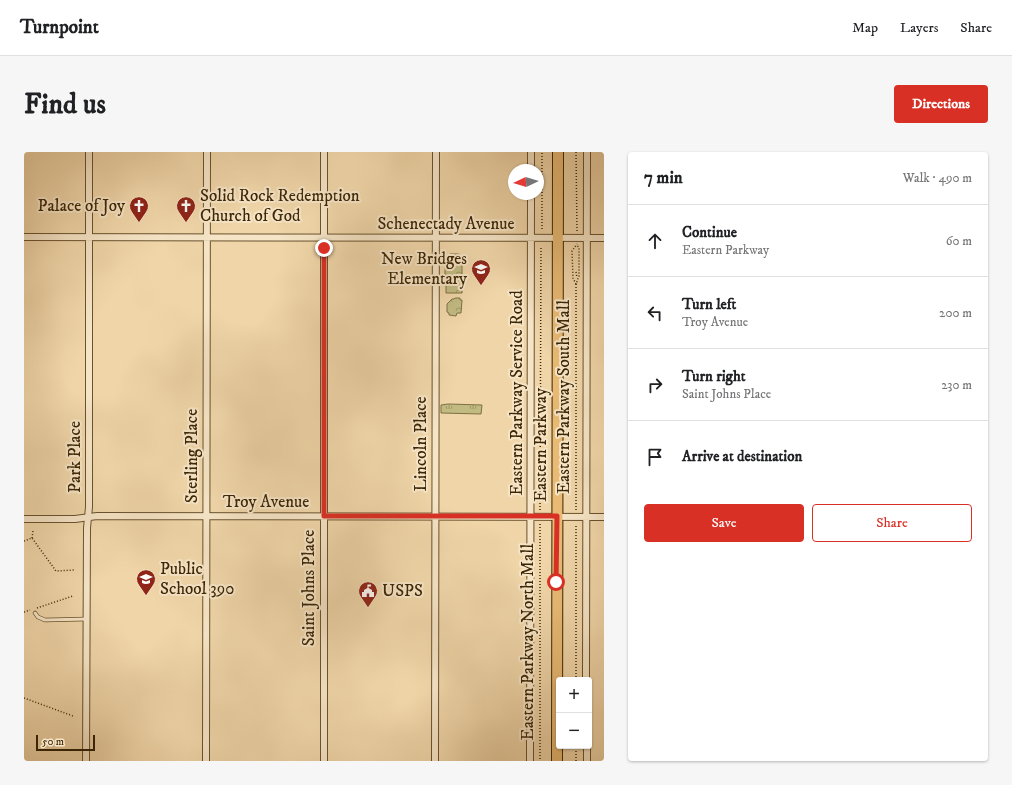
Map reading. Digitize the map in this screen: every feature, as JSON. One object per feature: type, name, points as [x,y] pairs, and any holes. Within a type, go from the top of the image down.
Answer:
[{"type":"main road","name":"Eastern Parkway","points":[[557,761],[558,152]]},
{"type":"street","name":"Park Place","points":[[86,761],[89,152]]},
{"type":"street","name":"Sterling Place","points":[[206,152],[206,761]]},
{"type":"street","name":"Saint Johns Place","points":[[324,152],[324,761]]},
{"type":"street","name":"Lincoln Place","points":[[435,761],[436,152]]},
{"type":"street","points":[[531,152],[531,164]]},
{"type":"street","points":[[586,677],[587,152]]},
{"type":"street","name":"Eastern Parkway Service Road","points":[[530,761],[531,200]]},
{"type":"street","name":"Schenectady Avenue","points":[[24,237],[604,238]]},
{"type":"street","name":"Troy Avenue","points":[[24,518],[76,519],[97,516],[604,517]]},
{"type":"street","points":[[587,749],[587,761]]},
{"type":"lane","points":[[35,613],[38,617],[45,620],[87,619]]},
{"type":"path","points":[[542,152],[542,230]]},
{"type":"path","points":[[576,152],[577,232]]},
{"type":"path","name":"Eastern Parkway South Mall","points":[[576,284],[573,278],[572,251],[577,244],[579,248],[579,276],[576,284],[576,511]]},
{"type":"path","points":[[540,511],[541,248]]},
{"type":"path","points":[[576,272],[578,279]]},
{"type":"path","name":"Eastern Parkway North Mall","points":[[540,523],[540,761]]},
{"type":"path","points":[[576,523],[576,677]]},
{"type":"path","points":[[33,531],[32,538],[56,571],[74,570]]},
{"type":"path","points":[[24,541],[32,538]]},
{"type":"path","points":[[24,612],[73,596]]},
{"type":"path","points":[[24,698],[73,716]]},
{"type":"path","points":[[576,749],[576,761]]},
{"type":"green space","points":[[450,254],[459,254],[459,259],[457,259],[462,264],[462,276],[458,279],[462,279],[462,293],[446,293],[446,279],[450,279],[445,274],[445,267]]},
{"type":"green space","points":[[455,298],[460,298],[460,300],[462,300],[461,313],[457,313],[456,316],[449,315],[447,312],[447,304]]},
{"type":"green space","points":[[441,405],[482,405],[481,414],[441,413]]},
{"type":"place","name":"Palace of Joy","points":[[139,223]]},
{"type":"place","name":"Solid Rock Redemption Church of God","points":[[186,223]]},
{"type":"place","name":"New Bridges Elementary","points":[[481,286]]},
{"type":"place","name":"Public School 390","points":[[146,596]]},
{"type":"place","name":"USPS","points":[[368,608]]},
{"type":"route","points":[[324,248],[324,516],[557,516],[556,582]]}]
